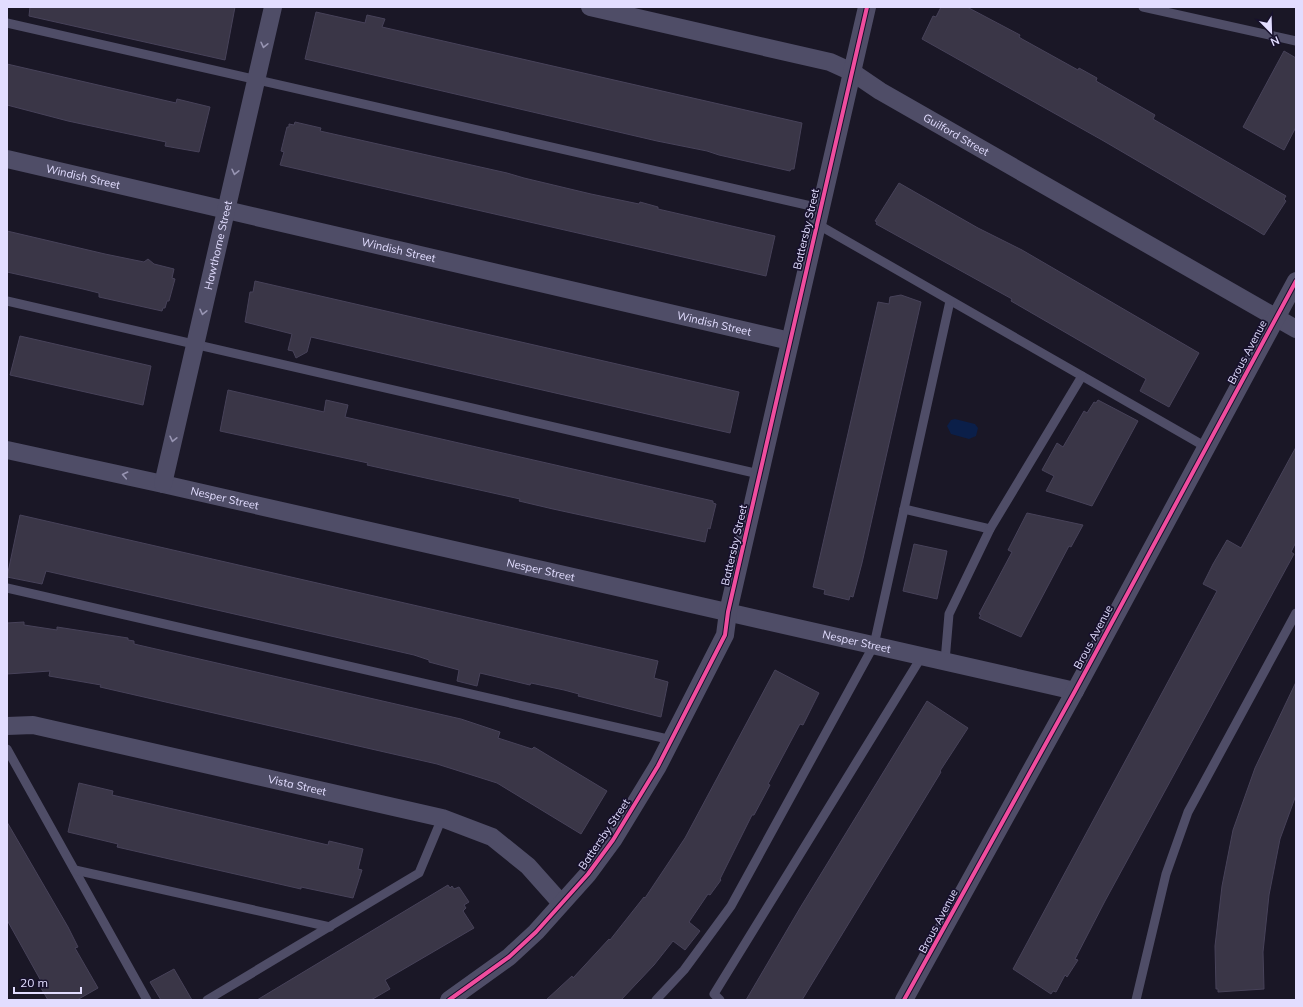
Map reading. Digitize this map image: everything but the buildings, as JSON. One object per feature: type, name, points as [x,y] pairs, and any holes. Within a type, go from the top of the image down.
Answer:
[{"type":"street","name":"Hawthorne Street","points":[[163,484],[273,7]]},
{"type":"street","name":"Guilford Street","points":[[590,7],[830,62],[852,72],[880,91],[1296,329]]},
{"type":"street","name":"Battersby Street","points":[[449,1000],[509,957],[536,932],[588,874],[613,840],[658,766],[725,635],[728,612],[759,474],[867,7]]},
{"type":"street","name":"Windish Street","points":[[7,160],[790,340]]},
{"type":"street","name":"Brous Avenue","points":[[904,1000],[1075,691],[1296,281]]},
{"type":"street","name":"Nesper Street","points":[[7,450],[1075,691]]},
{"type":"street","name":"Vista Street","points":[[7,726],[32,725],[442,818],[492,837],[528,866],[561,903]]},
{"type":"lane","points":[[1143,7],[1296,41]]},
{"type":"lane","points":[[7,23],[256,79],[819,216],[950,301],[1206,447]]},
{"type":"lane","points":[[7,301],[759,474]]},
{"type":"lane","points":[[656,1000],[684,970],[731,906],[874,645],[950,301]]},
{"type":"lane","points":[[945,661],[949,614],[990,529],[1082,376]]},
{"type":"lane","points":[[904,509],[990,529]]},
{"type":"lane","points":[[7,588],[672,740]]},
{"type":"lane","points":[[1136,1000],[1166,874],[1188,812],[1296,613]]},
{"type":"lane","points":[[720,1000],[714,994],[922,656]]},
{"type":"lane","points":[[7,749],[147,1000]]},
{"type":"lane","points":[[207,1000],[419,873],[442,818]]},
{"type":"lane","points":[[75,870],[330,927]]},
{"type":"water","points":[[955,419],[975,424],[978,428],[976,436],[969,439],[951,434],[947,426],[951,420]]},
{"type":"cycle path","points":[[449,1000],[509,957],[536,932],[588,874],[613,840],[658,766],[725,635],[728,612],[867,7]]},
{"type":"cycle path","points":[[904,1000],[1075,691],[1296,281]]}]
